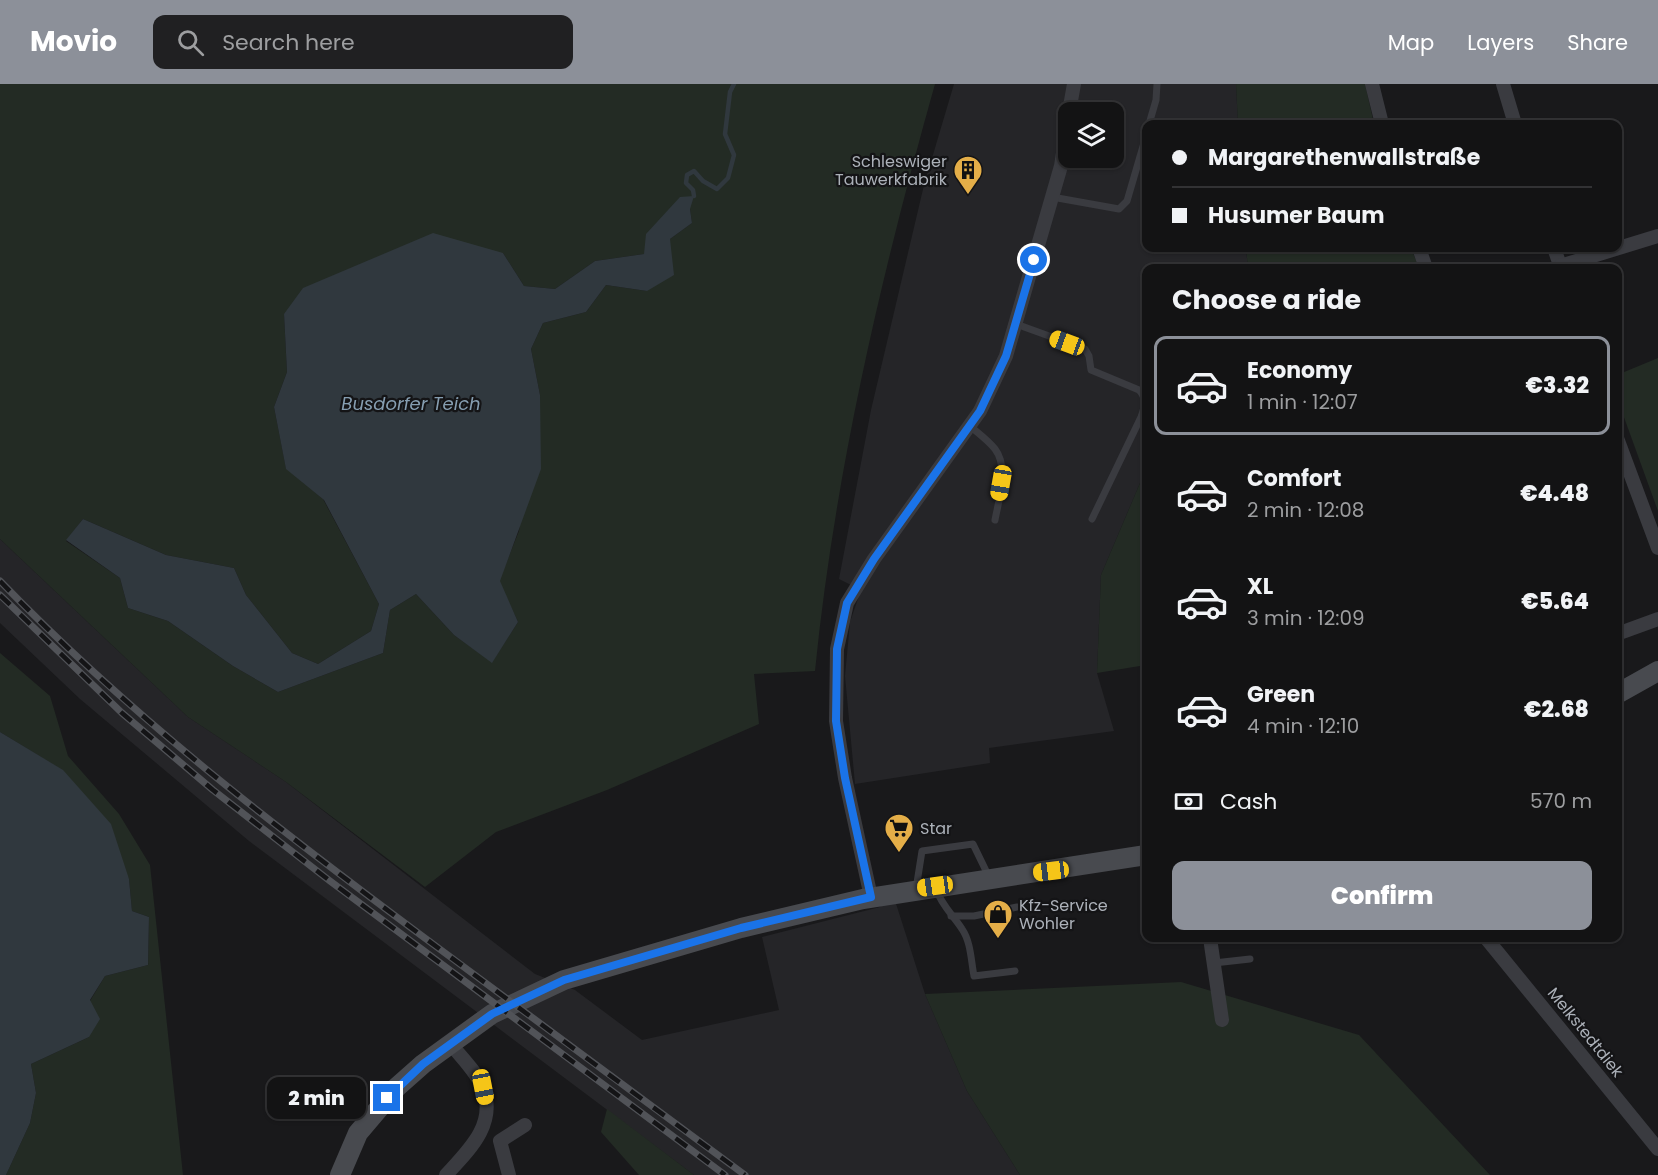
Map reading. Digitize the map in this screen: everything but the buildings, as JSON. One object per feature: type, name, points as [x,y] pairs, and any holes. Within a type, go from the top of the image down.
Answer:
[{"type":"street","points":[[1071,102],[1074,84]]},
{"type":"street","points":[[1372,84],[1381,120]]},
{"type":"street","points":[[1503,84],[1514,120]]},
{"type":"street","points":[[871,897],[845,778],[836,721],[839,638],[847,603],[874,559],[980,411],[1006,356],[1060,168]]},
{"type":"street","points":[[1622,247],[1658,236]]},
{"type":"street","points":[[1569,264],[1607,252]]},
{"type":"street","points":[[1622,451],[1658,548]]},
{"type":"street","points":[[1622,632],[1658,619]]},
{"type":"street","points":[[1622,690],[1658,671]]},
{"type":"street","points":[[340,1175],[358,1133],[397,1087],[450,1043],[492,1014],[564,980],[741,928],[871,897],[1142,856]]},
{"type":"street","points":[[1211,942],[1222,1020]]},
{"type":"street","name":"Melkstedtdiek","points":[[1489,942],[1658,1149]]},
{"type":"street","points":[[446,1175],[478,1141],[488,1113],[483,1087],[450,1043]]},
{"type":"street","points":[[509,1175],[500,1141],[525,1125]]},
{"type":"lane","points":[[1150,120],[1156,100],[1157,84]]},
{"type":"lane","points":[[1052,197],[1119,209],[1127,201],[1142,150]]},
{"type":"lane","points":[[1016,324],[1085,349],[1089,356],[1091,370],[1139,390],[1142,394]]},
{"type":"lane","points":[[1092,519],[1142,414]]},
{"type":"lane","points":[[970,426],[995,449],[1001,461],[1001,483],[995,520]]},
{"type":"lane","points":[[991,879],[973,844],[922,851],[926,887],[940,901],[967,941],[974,976],[1015,971]]},
{"type":"lane","points":[[951,916],[974,916],[1017,907]]},
{"type":"lane","points":[[1214,963],[1250,959]]},
{"type":"shaded area","points":[[0,84],[935,84],[896,229],[862,375],[835,522],[815,671],[754,674],[759,724],[607,790],[496,832],[425,887],[286,782],[188,717],[0,539]],"holes":[[[690,209],[692,223],[670,239],[647,291],[606,285],[586,312],[543,323],[531,349],[540,395],[519,531],[499,581],[518,622],[492,662],[454,635],[416,594],[390,610],[383,653],[278,692],[233,666],[168,621],[128,608],[120,578],[66,541],[83,519],[166,555],[234,568],[246,595],[292,653],[318,664],[371,631],[379,604],[323,499],[286,468],[274,407],[287,372],[284,314],[503,253],[524,286],[555,289],[595,261],[644,254]]]},
{"type":"shaded area","points":[[954,84],[1236,84],[1238,120],[1142,120],[1142,252],[1246,252],[1248,264],[1142,264],[1142,478],[1101,575],[1097,673],[1114,731],[989,748],[990,763],[855,784],[845,676],[850,622],[861,590],[839,579],[871,410],[924,185]]},
{"type":"shaded area","points":[[1236,84],[1365,84],[1373,120],[1238,120]]},
{"type":"shaded area","points":[[1246,252],[1413,252],[1417,264],[1248,264]]},
{"type":"shaded area","points":[[1658,358],[1658,511],[1622,412],[1622,373]]},
{"type":"shaded area","points":[[1142,478],[1142,666],[1097,673],[1101,575]]},
{"type":"shaded area","points":[[0,539],[188,717],[286,782],[535,974],[575,990],[642,1040],[779,1010],[762,937],[880,907],[890,885],[925,994],[967,1091],[1020,1175],[694,1175],[249,841],[80,699],[0,623]]},
{"type":"shaded area","points":[[0,653],[50,696],[68,756],[119,814],[150,865],[183,1175],[6,1175],[30,1123],[36,1093],[31,1064],[89,1037],[90,1001],[105,976],[148,965],[149,917],[132,911],[129,879],[62,770],[0,732]]},
{"type":"shaded area","points":[[1181,982],[1359,1035],[1490,1175],[1020,1175],[967,1091],[925,994]]},
{"type":"shaded area","points":[[607,1109],[694,1175],[639,1175],[601,1132]]},
{"type":"water","name":"Busdorfer Teich","points":[[694,196],[690,209],[692,223],[670,239],[674,275],[647,291],[606,285],[586,312],[543,323],[531,349],[540,395],[541,469],[500,581],[518,622],[492,663],[454,635],[416,594],[390,610],[383,653],[278,692],[233,666],[168,621],[128,608],[120,578],[66,540],[83,519],[166,555],[234,568],[246,595],[292,653],[318,664],[371,631],[379,604],[324,500],[286,469],[274,407],[287,372],[284,314],[303,288],[433,233],[503,253],[524,286],[555,289],[595,261],[644,254],[646,234],[680,197]]},
{"type":"water","points":[[0,732],[63,770],[111,824],[129,879],[132,911],[149,917],[148,965],[105,976],[90,1000],[100,1019],[89,1037],[31,1064],[36,1093],[30,1123],[6,1175],[0,1175]]},
{"type":"waterway","points":[[694,196],[693,190],[686,183],[687,175],[694,171],[703,181],[717,189],[728,178],[734,155],[725,134],[730,92],[734,84]]},
{"type":"railway","points":[[0,581],[51,632],[158,729],[269,819],[383,907],[745,1175]]},
{"type":"railway","points":[[0,595],[122,713],[213,790],[330,881],[725,1175]]},
{"type":"place","name":"Schleswiger Tauwerkfabrik","points":[[968,196]]},
{"type":"place","name":"Star","points":[[899,854]]},
{"type":"place","name":"Kfz-Service Wohler","points":[[998,940]]},
{"type":"route","points":[[387,1098],[423,1064],[492,1014],[564,980],[741,928],[871,897],[845,778],[836,721],[837,649],[847,603],[874,559],[980,411],[1006,356],[1034,260]]}]
